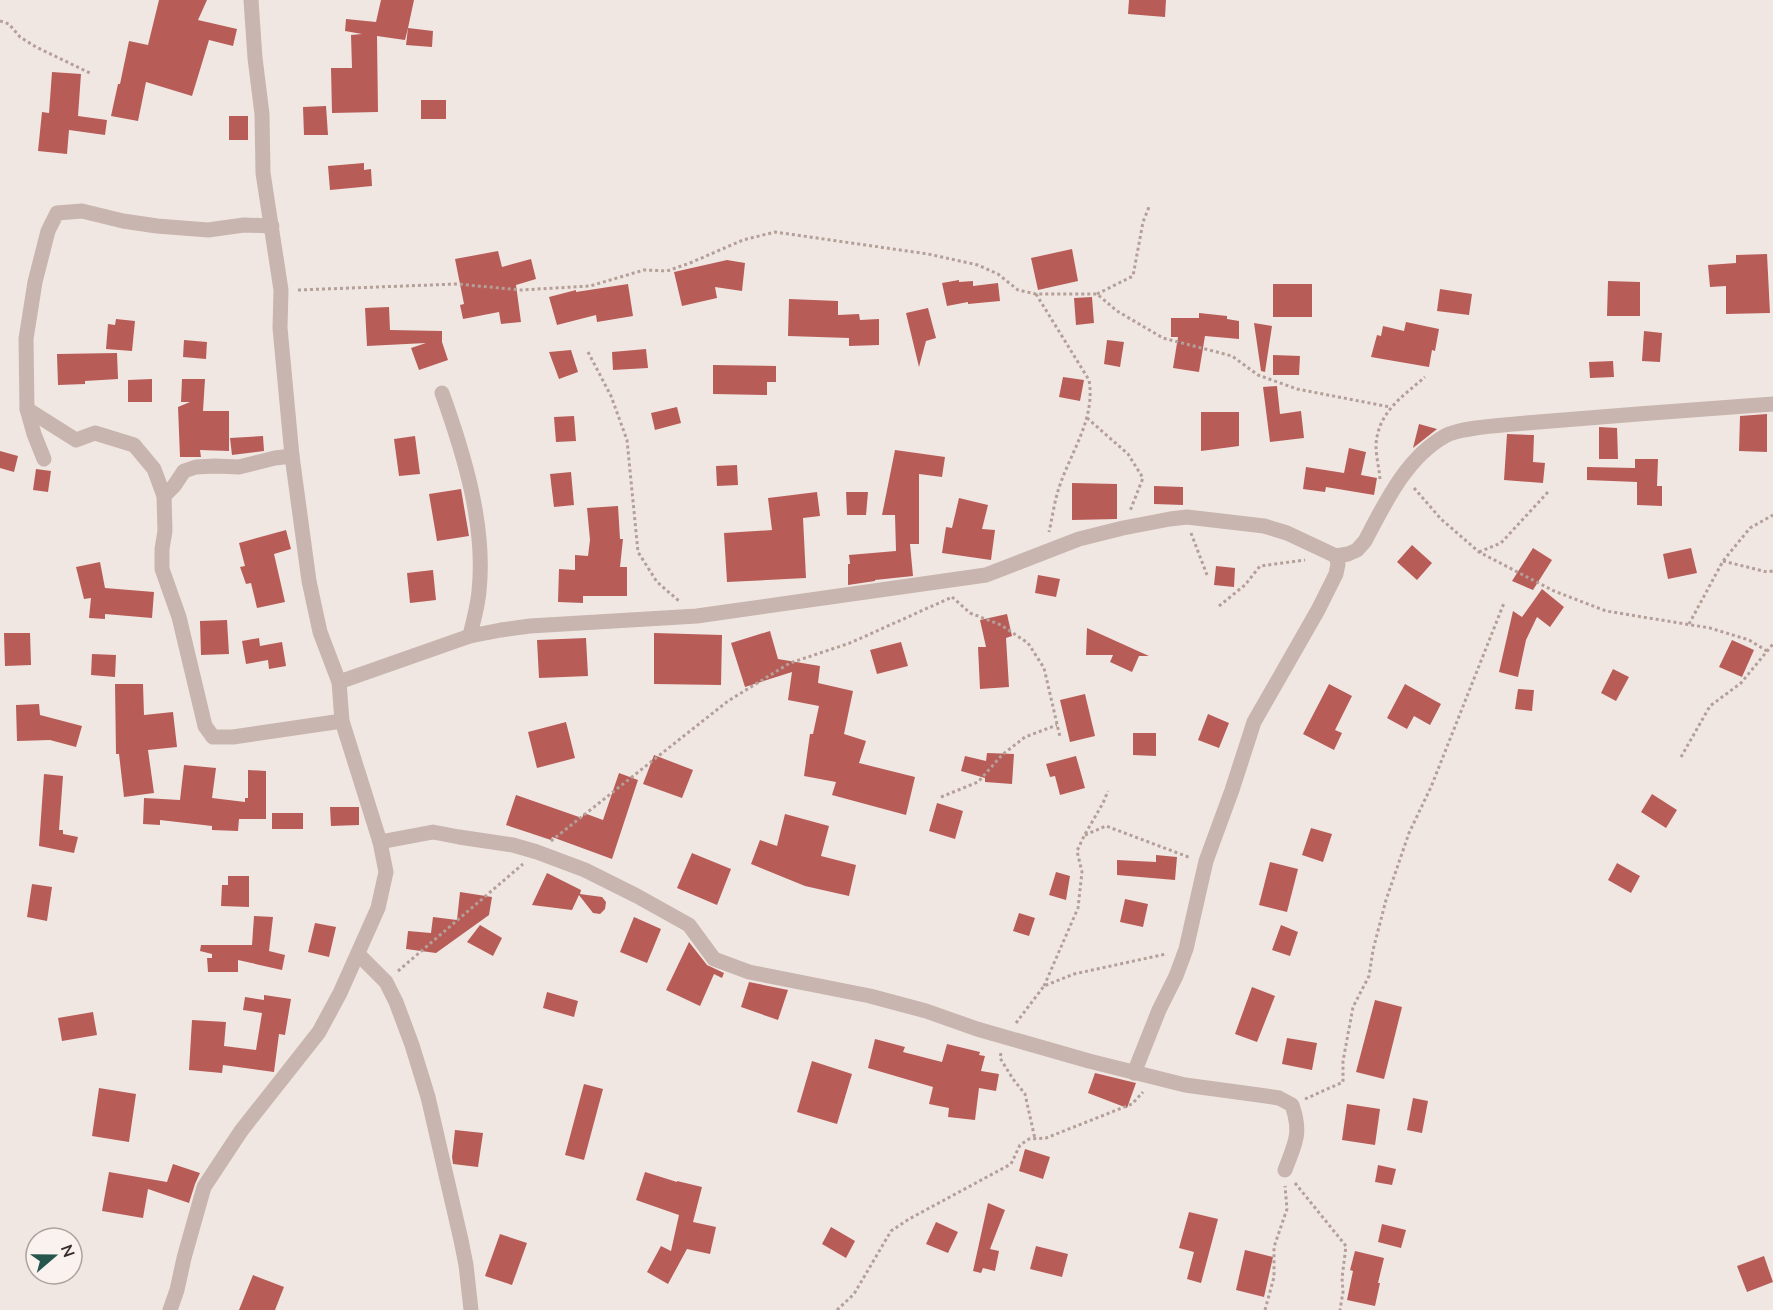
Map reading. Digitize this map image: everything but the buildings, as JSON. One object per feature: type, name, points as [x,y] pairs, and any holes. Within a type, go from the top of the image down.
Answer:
[{"type":"street","points":[[170,1310],[204,1187],[241,1131],[319,1032],[340,993],[378,908],[386,872],[380,842],[342,721],[339,682],[320,632],[309,581],[292,456],[280,328],[281,290],[263,173],[262,114],[251,0]]},
{"type":"street","points":[[44,459],[27,409],[26,339],[35,282],[48,231],[57,213],[82,211],[123,221],[208,230],[244,225],[272,226]]},
{"type":"street","points":[[442,393],[467,469],[481,556],[479,592],[471,636]]},
{"type":"street","points":[[339,682],[471,636],[530,626],[697,616],[986,575],[1079,539],[1123,528],[1187,517],[1264,526],[1287,532],[1336,556],[1347,554],[1357,550],[1365,541],[1403,475],[1432,445],[1447,435],[1464,430],[1545,422],[1773,404]]},
{"type":"street","points":[[27,409],[76,440],[95,433],[134,445],[154,469],[164,496],[165,531],[162,569],[179,617],[205,726],[213,737],[233,737],[342,721]]},
{"type":"street","points":[[164,496],[184,471],[196,467],[239,467],[292,456]]},
{"type":"street","points":[[1134,1073],[1186,949],[1206,861],[1254,722],[1336,574],[1338,564],[1336,556]]},
{"type":"street","points":[[380,842],[433,832],[513,845],[595,875],[637,896],[689,925],[714,959],[749,972],[870,996],[1134,1073],[1185,1085],[1279,1098],[1292,1105],[1297,1119],[1297,1137],[1284,1170]]},
{"type":"street","points":[[358,954],[386,982],[412,1045],[428,1097],[466,1265],[471,1310]]},
{"type":"path","points":[[0,21],[9,24],[20,37],[36,47],[92,74]]},
{"type":"path","points":[[281,290],[457,284],[521,290],[590,286],[644,270],[667,271],[743,240],[775,232],[928,254],[978,265],[998,274],[1018,290],[1036,294],[1097,294],[1133,276],[1143,222],[1149,207]]},
{"type":"path","points":[[1036,294],[1089,380],[1091,393],[1087,418],[1058,491],[1045,552]]},
{"type":"path","points":[[1097,294],[1117,312],[1163,338],[1232,356],[1258,375],[1298,389],[1390,407]]},
{"type":"path","points":[[588,351],[611,396],[627,440],[638,552],[657,582],[697,616]]},
{"type":"path","points":[[1384,505],[1376,447],[1379,427],[1390,407],[1425,377]]},
{"type":"path","points":[[1087,418],[1128,454],[1143,478],[1123,528]]},
{"type":"path","points":[[1403,475],[1440,519],[1479,552],[1554,591],[1606,611],[1710,628],[1749,640],[1767,651]]},
{"type":"path","points":[[1479,552],[1501,543],[1548,492]]},
{"type":"path","points":[[1689,624],[1723,561],[1750,528],[1773,515]]},
{"type":"path","points":[[1187,517],[1193,540],[1207,575]]},
{"type":"path","points":[[1219,606],[1245,585],[1260,566],[1336,556]]},
{"type":"path","points":[[1723,561],[1767,572],[1773,571]]},
{"type":"path","points":[[386,982],[537,852],[728,701],[790,663],[850,643],[961,592]]},
{"type":"path","points":[[952,597],[970,613],[1001,625],[1028,643],[1044,668],[1060,737]]},
{"type":"path","points":[[1292,1105],[1343,1082],[1343,1061],[1353,1006],[1369,976],[1386,900],[1409,834],[1431,787],[1504,603]]},
{"type":"path","points":[[1682,757],[1710,706],[1742,683],[1773,644]]},
{"type":"path","points":[[941,797],[978,782],[1002,755],[1025,737],[1057,726]]},
{"type":"path","points":[[1035,1139],[1025,1094],[1000,1058],[1006,1036],[1044,986],[1078,908],[1082,872],[1077,851],[1104,803],[1108,791]]},
{"type":"path","points":[[1084,836],[1107,826],[1186,857],[1206,861]]},
{"type":"path","points":[[1044,986],[1074,974],[1186,949]]},
{"type":"path","points":[[837,1310],[854,1294],[891,1231],[1011,1164],[1020,1145],[1029,1139],[1046,1138],[1132,1104],[1143,1092],[1134,1073]]},
{"type":"path","points":[[1265,1310],[1274,1277],[1274,1247],[1287,1209],[1284,1170]]},
{"type":"path","points":[[1284,1170],[1346,1246],[1340,1310]]}]
